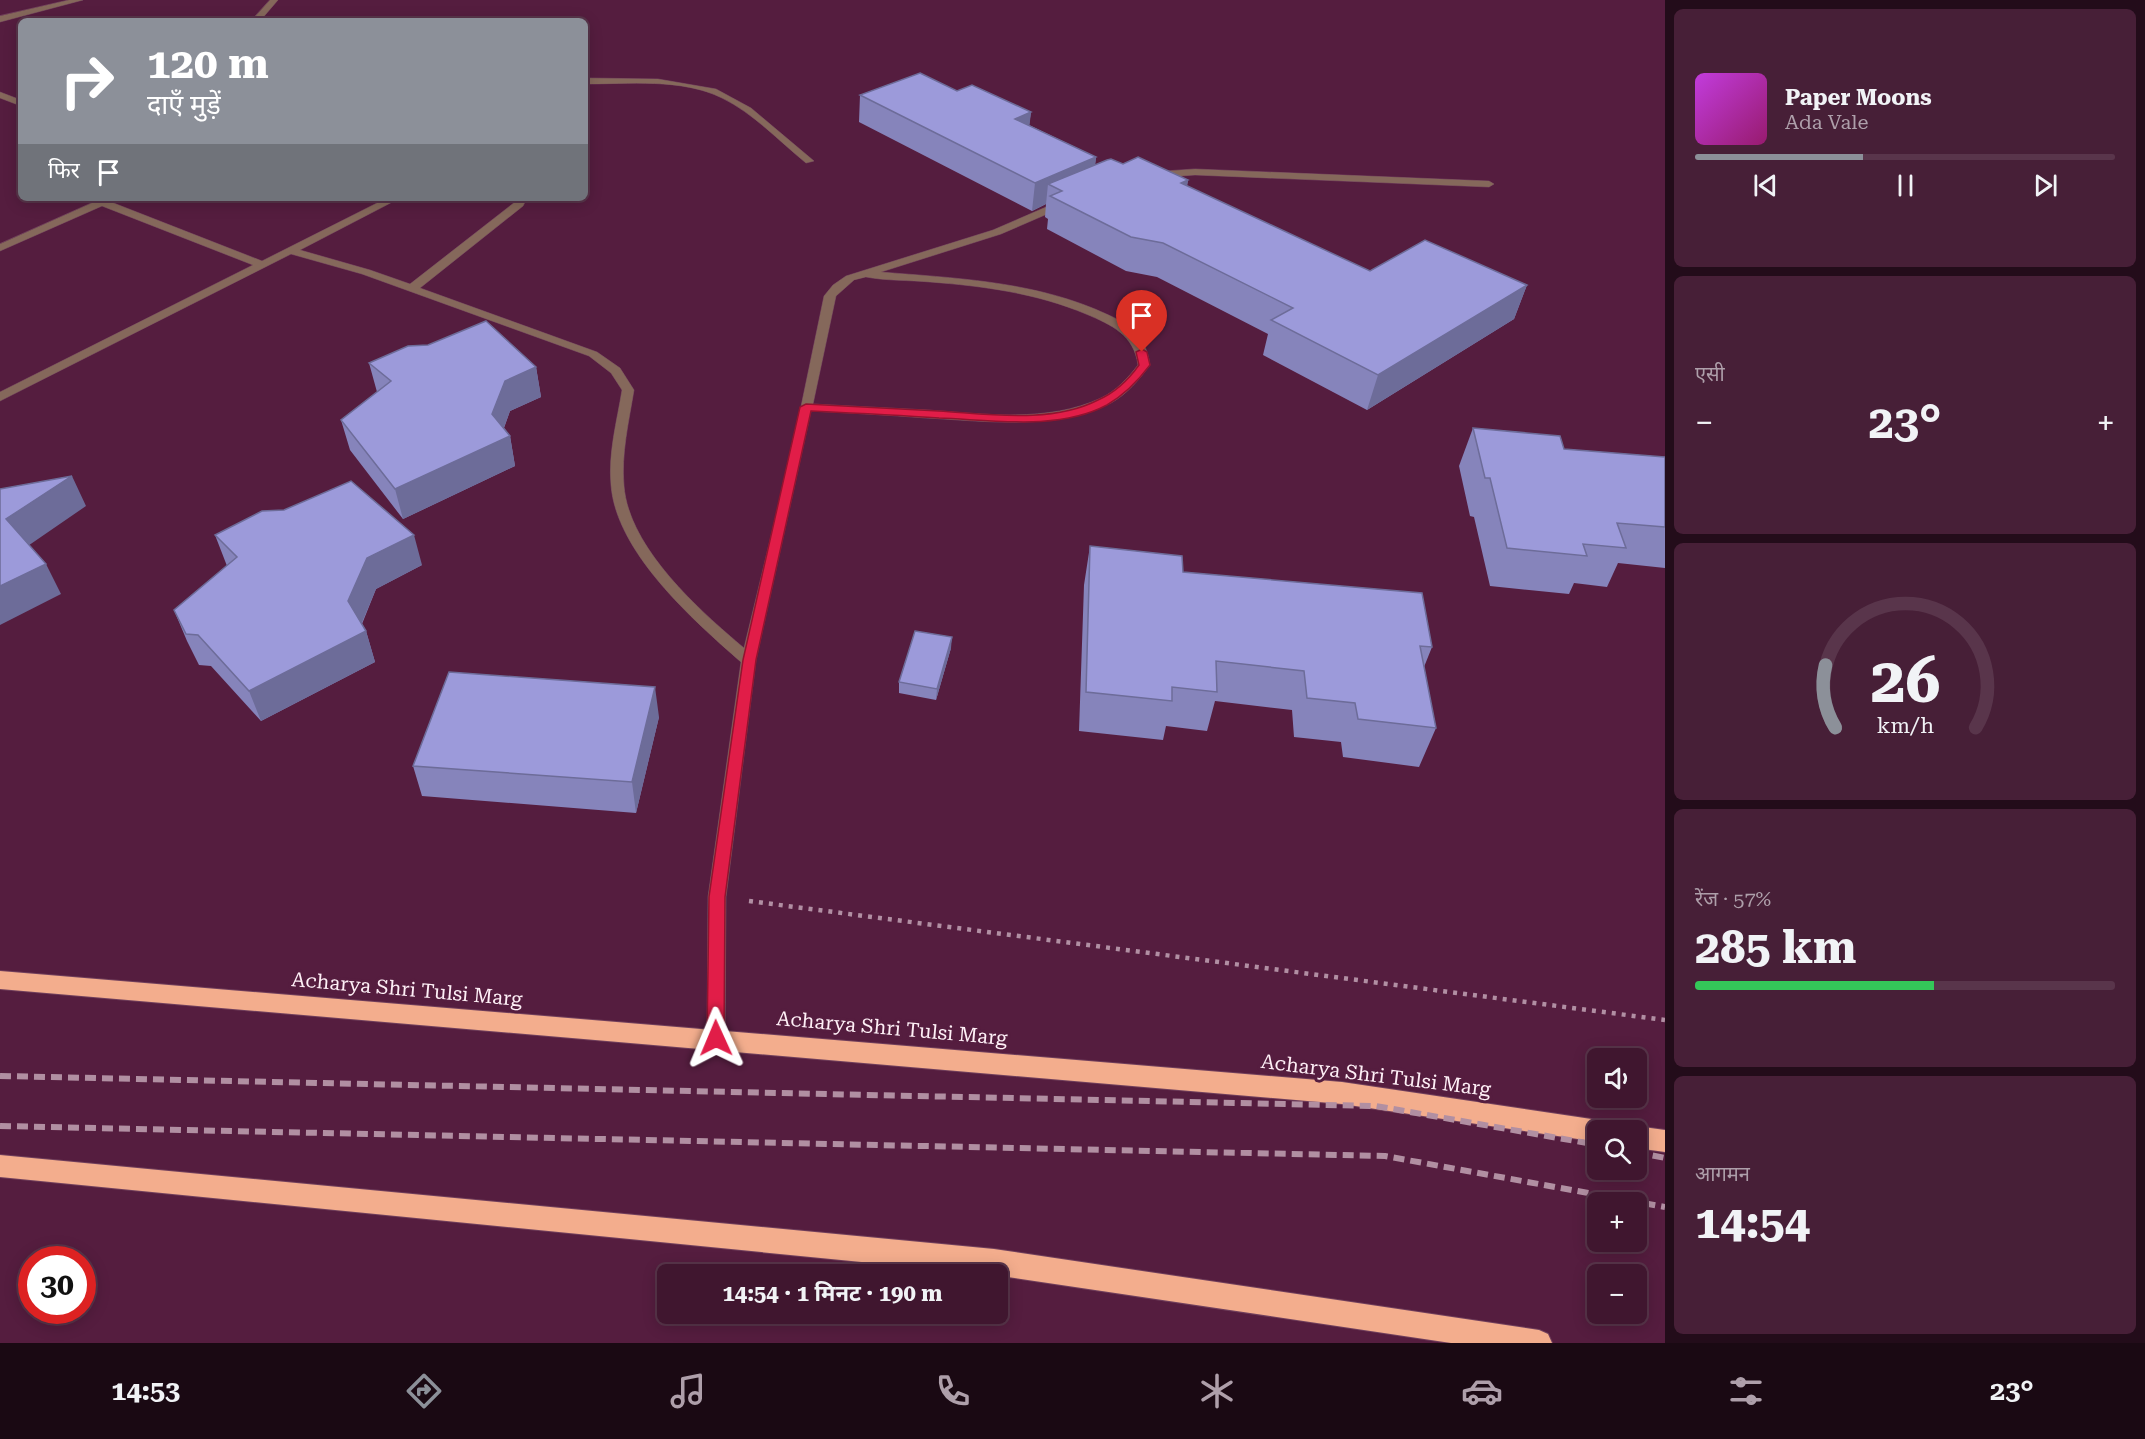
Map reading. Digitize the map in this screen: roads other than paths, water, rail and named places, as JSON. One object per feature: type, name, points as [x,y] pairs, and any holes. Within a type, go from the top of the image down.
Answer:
[{"type":"highway","name":"Acharya Shri Tulsi Marg","points":[[0,980],[716,1038],[1342,1093],[1587,1129]]},
{"type":"highway","points":[[1647,1139],[1665,1141]]},
{"type":"highway","points":[[0,1167],[994,1262],[1539,1343]]},
{"type":"street","points":[[0,19],[79,0]]},
{"type":"street","points":[[258,18],[271,3],[260,0]]},
{"type":"street","points":[[588,81],[655,83],[710,90],[733,100],[809,161]]},
{"type":"street","points":[[2,99],[18,103]]},
{"type":"street","points":[[1136,177],[1195,172],[1489,184]]},
{"type":"street","points":[[716,1038],[717,897],[750,660],[830,297],[844,282],[862,274],[997,232],[1078,197]]},
{"type":"street","points":[[0,248],[105,201]]},
{"type":"street","points":[[109,201],[260,264]]},
{"type":"street","points":[[0,397],[389,201]]},
{"type":"street","points":[[411,289],[520,201]]},
{"type":"street","points":[[288,250],[366,272],[593,354],[616,371],[628,390],[617,475],[619,499],[625,518],[667,582],[718,635],[750,660]]},
{"type":"street","points":[[806,407],[999,417],[1043,417],[1074,412],[1102,403],[1133,381],[1144,365],[1135,338],[1116,323],[1086,309],[1038,293],[1005,286],[862,274]]},
{"type":"railway","points":[[0,1076],[1376,1106],[1587,1143]]},
{"type":"railway","points":[[0,1126],[1385,1156],[1665,1207]]},
{"type":"railway","points":[[1647,1154],[1665,1158]]}]
